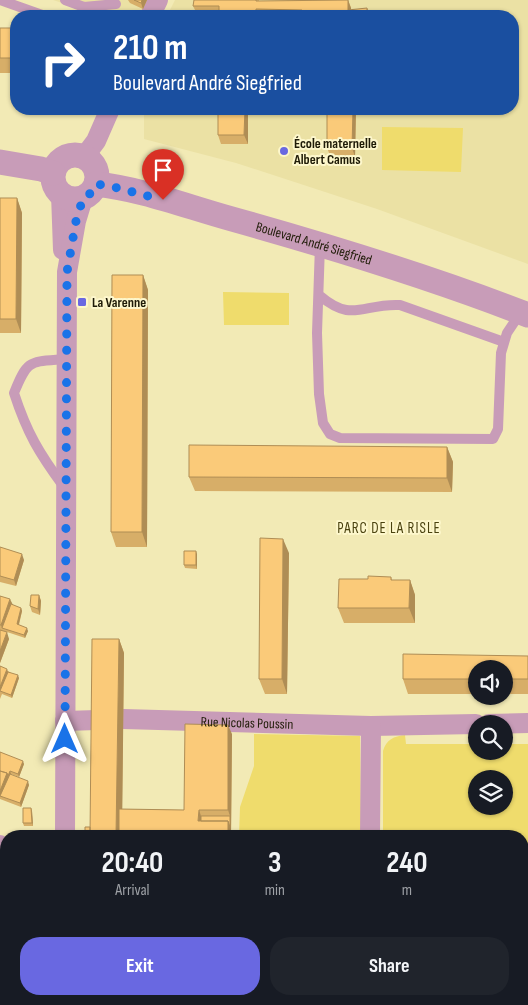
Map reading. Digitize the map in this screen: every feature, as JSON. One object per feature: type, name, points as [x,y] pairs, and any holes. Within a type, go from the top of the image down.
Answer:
[{"type":"street","points":[[84,157],[96,141],[107,115]]},
{"type":"street","points":[[65,830],[67,272],[61,238],[73,187],[97,171],[90,160],[71,155],[65,157],[55,167],[73,187]]},
{"type":"street","name":"Boulevard André Siegfried","points":[[0,162],[41,169],[73,187],[110,186],[320,244],[525,313]]},
{"type":"street","name":"Rue Nicolas Poussin","points":[[124,719],[371,726],[468,724]]},
{"type":"street","points":[[66,721],[97,720]]},
{"type":"street","points":[[513,723],[528,723]]},
{"type":"street","points":[[370,830],[371,726]]},
{"type":"lane","points":[[0,0],[28,10]]},
{"type":"lane","points":[[65,0],[84,7],[116,4]]},
{"type":"lane","points":[[320,244],[318,348],[323,423],[330,434],[340,438],[493,439],[498,428],[498,388],[501,353],[507,333],[525,313]]},
{"type":"lane","points":[[319,295],[333,307],[348,312],[384,304],[400,304],[504,342]]},
{"type":"lane","points":[[66,489],[45,462],[25,427],[14,393],[24,369],[34,362],[67,359]]},
{"type":"shaded area","points":[[53,0],[146,0],[142,10],[83,10]]},
{"type":"shaded area","points":[[175,0],[528,0],[528,264],[377,209],[236,163],[144,139],[144,115],[519,115],[519,10],[170,10]]},
{"type":"shaded area","points":[[382,127],[463,128],[461,172],[382,170]]},
{"type":"shaded area","points":[[223,292],[289,293],[289,325],[224,325]]},
{"type":"shaded area","points":[[254,734],[360,736],[361,830],[239,830],[240,807],[254,766]]},
{"type":"shaded area","points":[[405,735],[406,744],[468,744],[468,760],[513,760],[513,744],[528,744],[528,830],[383,830],[383,751],[388,741]]},
{"type":"building","points":[[194,0],[348,0],[348,10],[219,10],[219,6],[193,6]]},
{"type":"building","points":[[367,8],[367,10],[348,10]]},
{"type":"building","points":[[0,28],[10,28],[10,58],[0,58]]},
{"type":"building","points":[[218,115],[245,115],[244,135],[218,135]]},
{"type":"building","points":[[327,115],[353,115],[352,148],[327,147]]},
{"type":"building","points":[[0,198],[17,198],[16,319],[0,319]]},
{"type":"building","points":[[112,275],[143,275],[142,532],[111,532]]},
{"type":"building","points":[[189,445],[447,447],[447,478],[189,477]]},
{"type":"building","points":[[260,538],[283,539],[282,679],[259,679]]},
{"type":"building","points":[[0,547],[22,554],[14,580],[0,576]]},
{"type":"building","points":[[184,551],[196,551],[196,565],[184,565]]},
{"type":"building","points":[[368,576],[391,577],[391,580],[410,580],[409,608],[338,608],[339,579],[368,579]]},
{"type":"building","points":[[31,595],[39,595],[38,609],[30,606]]},
{"type":"building","points":[[0,596],[10,599],[1,625],[0,625]]},
{"type":"building","points":[[11,604],[21,608],[17,624],[27,628],[24,635],[2,628]]},
{"type":"building","points":[[0,630],[7,632],[0,651]]},
{"type":"building","points":[[92,639],[119,639],[116,830],[90,830]]},
{"type":"building","points":[[403,654],[528,656],[528,679],[513,679],[513,660],[468,660],[468,679],[403,679]]},
{"type":"building","points":[[0,666],[7,669],[0,687]]},
{"type":"building","points":[[8,672],[18,675],[11,695],[0,691]]},
{"type":"building","points":[[185,724],[228,725],[228,810],[199,810],[198,821],[228,821],[228,830],[119,830],[119,809],[184,810]]},
{"type":"building","points":[[0,752],[23,761],[18,774],[10,771],[8,776],[7,773],[0,771]]},
{"type":"building","points":[[0,771],[7,773],[0,791]]},
{"type":"building","points":[[10,774],[28,781],[20,803],[0,796]]},
{"type":"building","points":[[23,808],[31,808],[32,823],[23,823]]},
{"type":"building","points":[[201,816],[230,816],[230,827],[228,821],[201,821]]},
{"type":"place","name":"École maternelle Albert Camus","points":[[284,151]]},
{"type":"place","name":"La Varenne","points":[[82,302]]},
{"type":"district","name":"PARC DE LA RISLE","points":[[389,528]]},
{"type":"route","points":[[65,739],[67,272],[76,221],[83,198],[91,193],[96,184],[163,200]]}]
